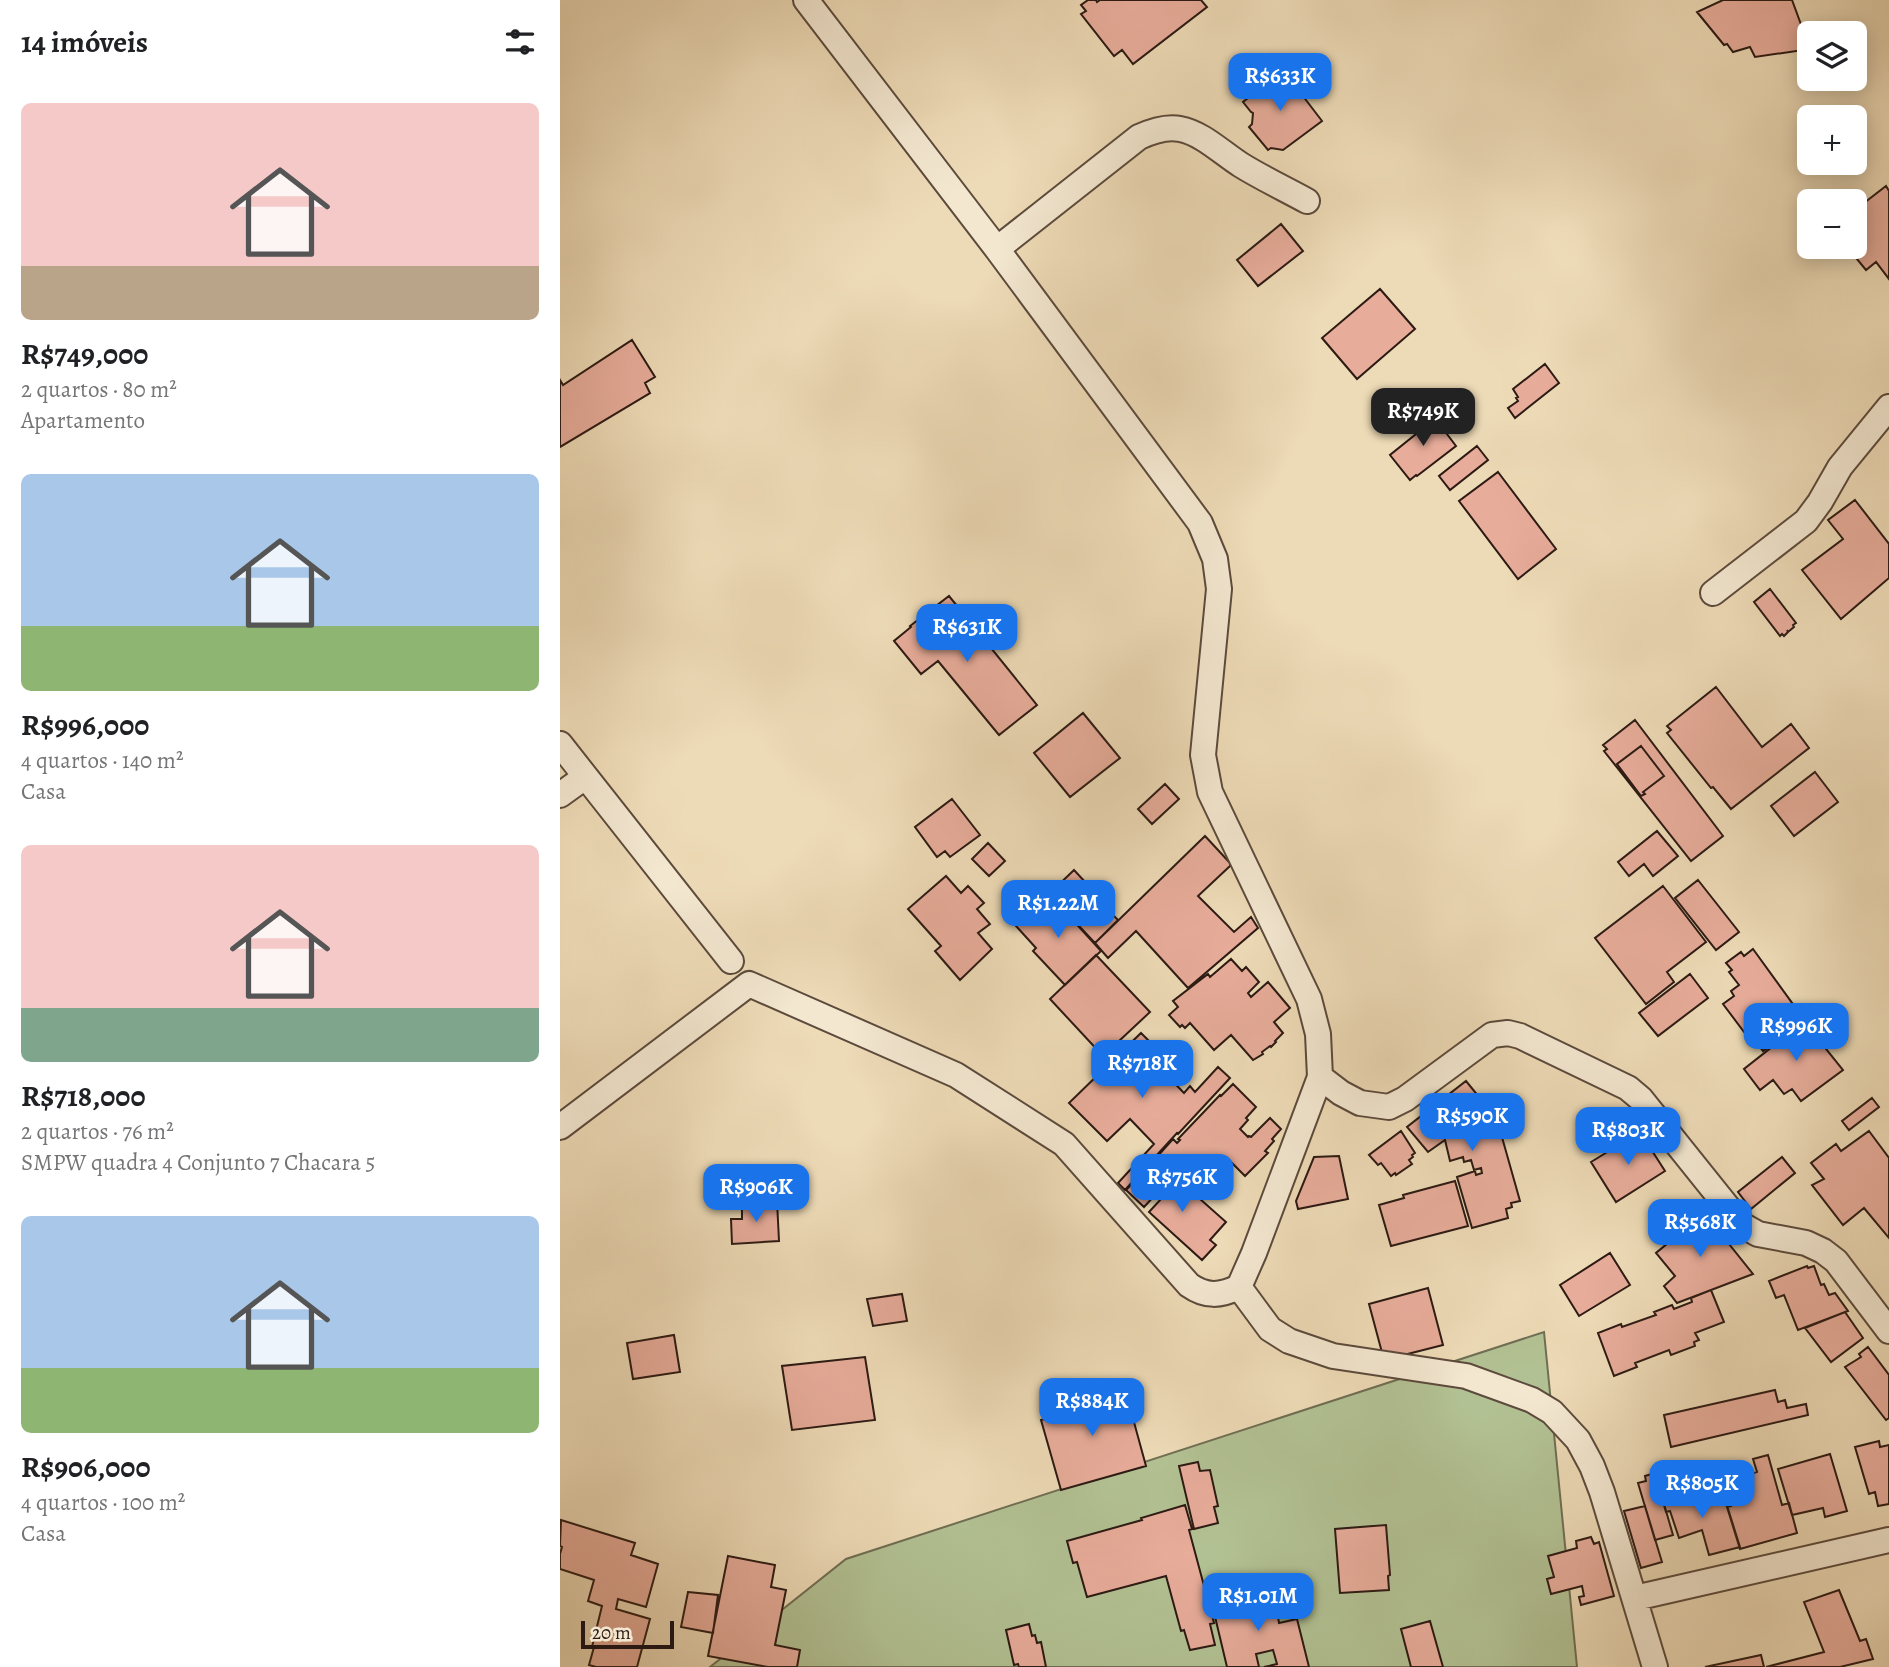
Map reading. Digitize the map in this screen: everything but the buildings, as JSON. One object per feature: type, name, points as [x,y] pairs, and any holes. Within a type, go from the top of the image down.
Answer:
[{"type":"street","points":[[560,1127],[748,984],[956,1075],[1064,1144],[1189,1285],[1201,1293],[1227,1293],[1239,1287],[1254,1253],[1320,1077],[1318,1034],[1309,999],[1210,792],[1203,755],[1219,589],[1215,559],[1199,523],[996,249],[806,0]]},
{"type":"street","points":[[996,249],[1139,137],[1161,129],[1181,129],[1193,134],[1243,166],[1307,201]]},
{"type":"street","points":[[1713,593],[1805,521],[1820,502],[1840,467],[1889,407]]},
{"type":"street","points":[[560,744],[731,961]]},
{"type":"street","points":[[560,794],[585,778]]},
{"type":"street","points":[[1320,1077],[1360,1103],[1389,1107],[1492,1035],[1508,1033],[1527,1039],[1628,1088],[1641,1099],[1742,1225],[1758,1234],[1806,1243],[1824,1251],[1836,1261],[1889,1331]]},
{"type":"street","points":[[1239,1287],[1270,1329],[1289,1340],[1333,1356],[1466,1376],[1532,1400],[1552,1412],[1578,1440],[1592,1466],[1655,1667]]},
{"type":"street","points":[[1635,1598],[1889,1540]]},
{"type":"green space","points":[[1544,1332],[1577,1667],[710,1667],[846,1559]]}]
